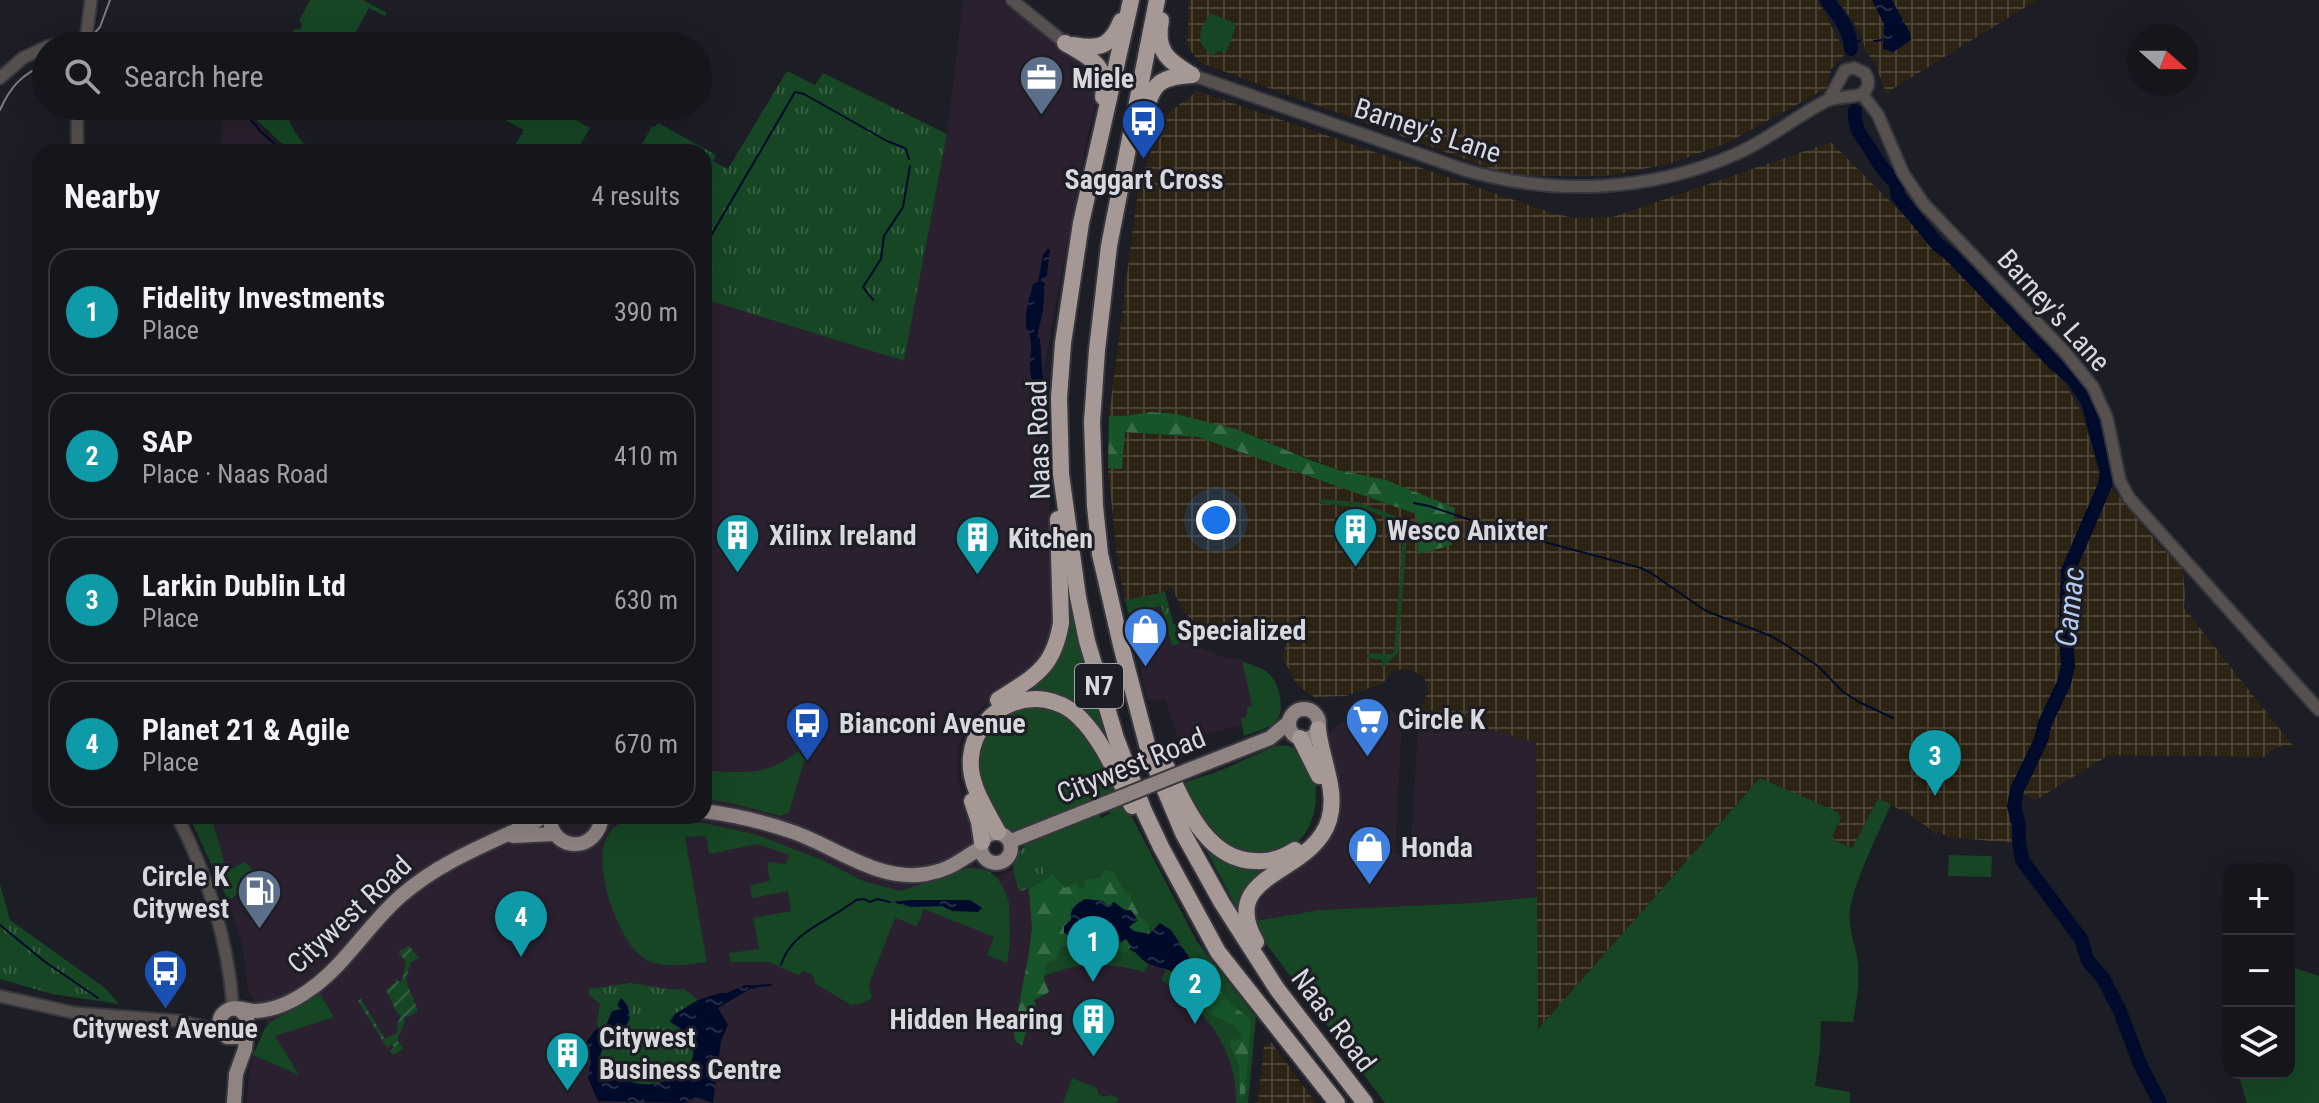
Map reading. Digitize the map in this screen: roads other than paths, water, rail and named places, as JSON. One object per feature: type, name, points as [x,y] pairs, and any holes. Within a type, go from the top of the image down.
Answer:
[{"type":"highway","name":"N7","points":[[1065,43],[1091,49],[1103,46],[1119,26],[1129,0]]},
{"type":"highway","name":"Naas Road","points":[[1129,0],[1081,223],[1070,290],[1059,398],[1061,474],[1078,597],[1100,689],[1116,738],[1161,847],[1218,952],[1337,1103]]},
{"type":"highway","name":"Naas Road","points":[[1157,0],[1109,246],[1097,350],[1092,422],[1100,554],[1149,752],[1183,833],[1222,903],[1277,989],[1362,1100]]},
{"type":"highway","points":[[1165,0],[1158,35],[1162,47],[1171,61],[1192,75]]},
{"type":"highway","name":"N7","points":[[1065,43],[1093,60],[1102,71],[1105,87],[1094,162]]},
{"type":"highway","name":"N7","points":[[1109,246],[1150,93],[1158,82],[1167,78],[1192,75]]},
{"type":"highway","name":"N7","points":[[983,850],[979,822],[964,780],[962,763],[967,737],[972,725],[989,706],[1040,672],[1059,636],[1055,440],[1059,398]]},
{"type":"highway","name":"N7","points":[[1121,645],[1143,717],[1163,760],[1195,820],[1224,853],[1247,861],[1274,860],[1301,846],[1313,832],[1320,817],[1322,782],[1311,756],[1298,737]]},
{"type":"highway","name":"N7","points":[[1004,837],[978,794],[972,775],[970,759],[978,731],[989,717],[1010,703],[1044,699],[1061,704],[1093,733],[1153,849],[1196,923],[1218,952]]},
{"type":"highway","name":"N7","points":[[1318,729],[1331,788],[1330,818],[1319,841],[1309,852],[1269,876],[1254,889],[1246,909],[1247,921],[1263,955],[1362,1100]]},
{"type":"main road","points":[[1305,709],[1316,716],[1318,729],[1309,738],[1298,737],[1291,730],[1289,722],[1294,713],[1305,709]]},
{"type":"main road","name":"Citywest Road","points":[[1004,837],[1104,804],[1270,738],[1289,722]]},
{"type":"main road","name":"Citywest Road","points":[[1270,738],[1298,737]]},
{"type":"main road","points":[[712,812],[749,819],[794,833],[892,873],[923,874],[960,863],[983,850],[988,834],[1004,837],[1011,851],[1007,859],[998,863],[983,850]]},
{"type":"main road","name":"Citywest Road","points":[[228,1021],[293,1000],[333,970],[376,919],[403,894],[452,861],[530,824]]},
{"type":"main road","points":[[550,824],[554,834]]},
{"type":"main road","name":"Citywest Road","points":[[504,836],[554,834],[565,842],[578,844],[593,837],[600,824]]},
{"type":"main road","name":"Citywest Road","points":[[248,1029],[272,1009]]},
{"type":"main road","points":[[228,1021],[247,1017],[245,1049],[236,1074]]},
{"type":"main road","points":[[228,1021],[241,1037],[248,1029]]},
{"type":"main road","points":[[228,1021],[236,1074],[234,1103]]},
{"type":"street","points":[[87,32],[91,0]]},
{"type":"street","points":[[1012,0],[1065,43]]},
{"type":"street","points":[[0,78],[32,54]]},
{"type":"street","points":[[1858,68],[1865,73],[1868,86],[1856,95],[1842,91],[1840,82],[1845,70],[1858,68]]},
{"type":"street","name":"Barney's Lane","points":[[1192,75],[1465,170],[1504,181],[1579,188],[1640,183],[1716,162],[1762,141],[1829,99],[1856,95],[1878,115],[1914,191],[1948,232],[2064,351],[2093,387],[2107,418],[2120,481],[2129,498],[2319,710]]},
{"type":"street","name":"Barney's Lane","points":[[1829,99],[1840,82]]},
{"type":"street","points":[[71,144],[72,127],[77,120]]},
{"type":"street","points":[[77,120],[78,144]]},
{"type":"street","points":[[181,824],[203,870],[225,942],[228,1021]]},
{"type":"street","name":"Citywest Road","points":[[0,996],[95,1015],[228,1021]]},
{"type":"water","points":[[1872,0],[1892,0],[1910,33],[1911,40],[1893,52],[1883,49],[1884,24]]},
{"type":"water","points":[[1047,249],[1050,249],[1047,276],[1041,279],[1045,283],[1043,311],[1037,336],[1040,339],[1043,381],[1037,388],[1030,370],[1031,343],[1026,314],[1033,284],[1038,282]]},
{"type":"water","points":[[1085,899],[1103,901],[1108,906],[1114,902],[1125,910],[1131,910],[1138,920],[1129,927],[1134,931],[1149,934],[1160,923],[1171,930],[1206,983],[1201,989],[1195,987],[1174,972],[1147,963],[1129,949],[1131,946],[1126,939],[1116,945],[1100,942],[1092,936],[1078,942],[1064,933],[1072,910]]},
{"type":"water","points":[[970,900],[982,908],[978,912],[952,911],[942,906],[912,907],[890,902]]},
{"type":"water","points":[[745,985],[756,985],[757,988],[718,1008],[728,1025],[721,1041],[713,1103],[696,1097],[684,1103],[598,1101],[588,1078],[591,1061],[586,1043],[595,1030],[606,1026],[612,1011],[621,1009],[617,1005],[621,998],[630,1015],[624,1028],[602,1050],[600,1063],[605,1082],[620,1077],[637,1083],[654,1084],[683,1071],[692,1060],[693,1047],[687,1034],[670,1022],[675,1014],[698,1000]]},
{"type":"waterway","name":"Camac","points":[[1827,0],[1846,29],[1851,49]]},
{"type":"waterway","points":[[1874,41],[1882,40]]},
{"type":"waterway","points":[[1850,42],[1860,41]]},
{"type":"waterway","points":[[712,234],[795,92],[906,149],[909,159]]},
{"type":"waterway","name":"Camac","points":[[1855,111],[1860,133],[1880,165],[1896,183],[1898,196],[1937,244],[2074,380],[2088,402],[2107,472],[2105,485],[2068,571],[2068,666],[2064,683],[2017,790],[2014,806],[2022,860],[2081,939],[2088,961],[2103,978],[2119,1009],[2140,1064],[2160,1103]]},
{"type":"waterway","points":[[251,120],[275,144]]},
{"type":"waterway","points":[[873,300],[863,287],[881,259],[884,236],[903,207],[910,166]]},
{"type":"waterway","points":[[1414,503],[1641,568],[1706,611],[1783,643],[1818,666],[1842,691],[1893,718]]},
{"type":"waterway","points":[[781,965],[786,953],[802,935],[856,900],[890,902]]},
{"type":"waterway","points":[[0,925],[44,961],[98,998]]},
{"type":"waterway","points":[[757,986],[771,985]]},
{"type":"tram line","points":[[96,32],[110,0]]},
{"type":"tram line","points":[[0,110],[18,82],[32,71]]},
{"type":"place","name":"Miele","points":[[1041,117]]},
{"type":"place","name":"Saggart Cross","points":[[1144,161]]},
{"type":"place","name":"Wesco Anixter","points":[[1356,569]]},
{"type":"place","name":"Xilinx Ireland","points":[[738,574]]},
{"type":"place","name":"Kitchen","points":[[977,577]]},
{"type":"place","name":"Specialized","points":[[1146,669]]},
{"type":"place","name":"Circle K","points":[[1367,758]]},
{"type":"place","name":"Bianconi Avenue","points":[[808,762]]},
{"type":"place","name":"Larkin Dublin Ltd","points":[[1935,796]]},
{"type":"place","name":"Honda","points":[[1370,886]]},
{"type":"place","name":"Circle K Citywest","points":[[260,931]]},
{"type":"place","name":"Planet 21 & Agile","points":[[521,957]]},
{"type":"place","name":"Fidelity Investments","points":[[1093,982]]},
{"type":"place","name":"Citywest Avenue","points":[[165,1010]]},
{"type":"place","name":"SAP","points":[[1195,1024]]},
{"type":"place","name":"Hidden Hearing","points":[[1094,1058]]},
{"type":"place","name":"Citywest Business Centre","points":[[568,1092]]}]
